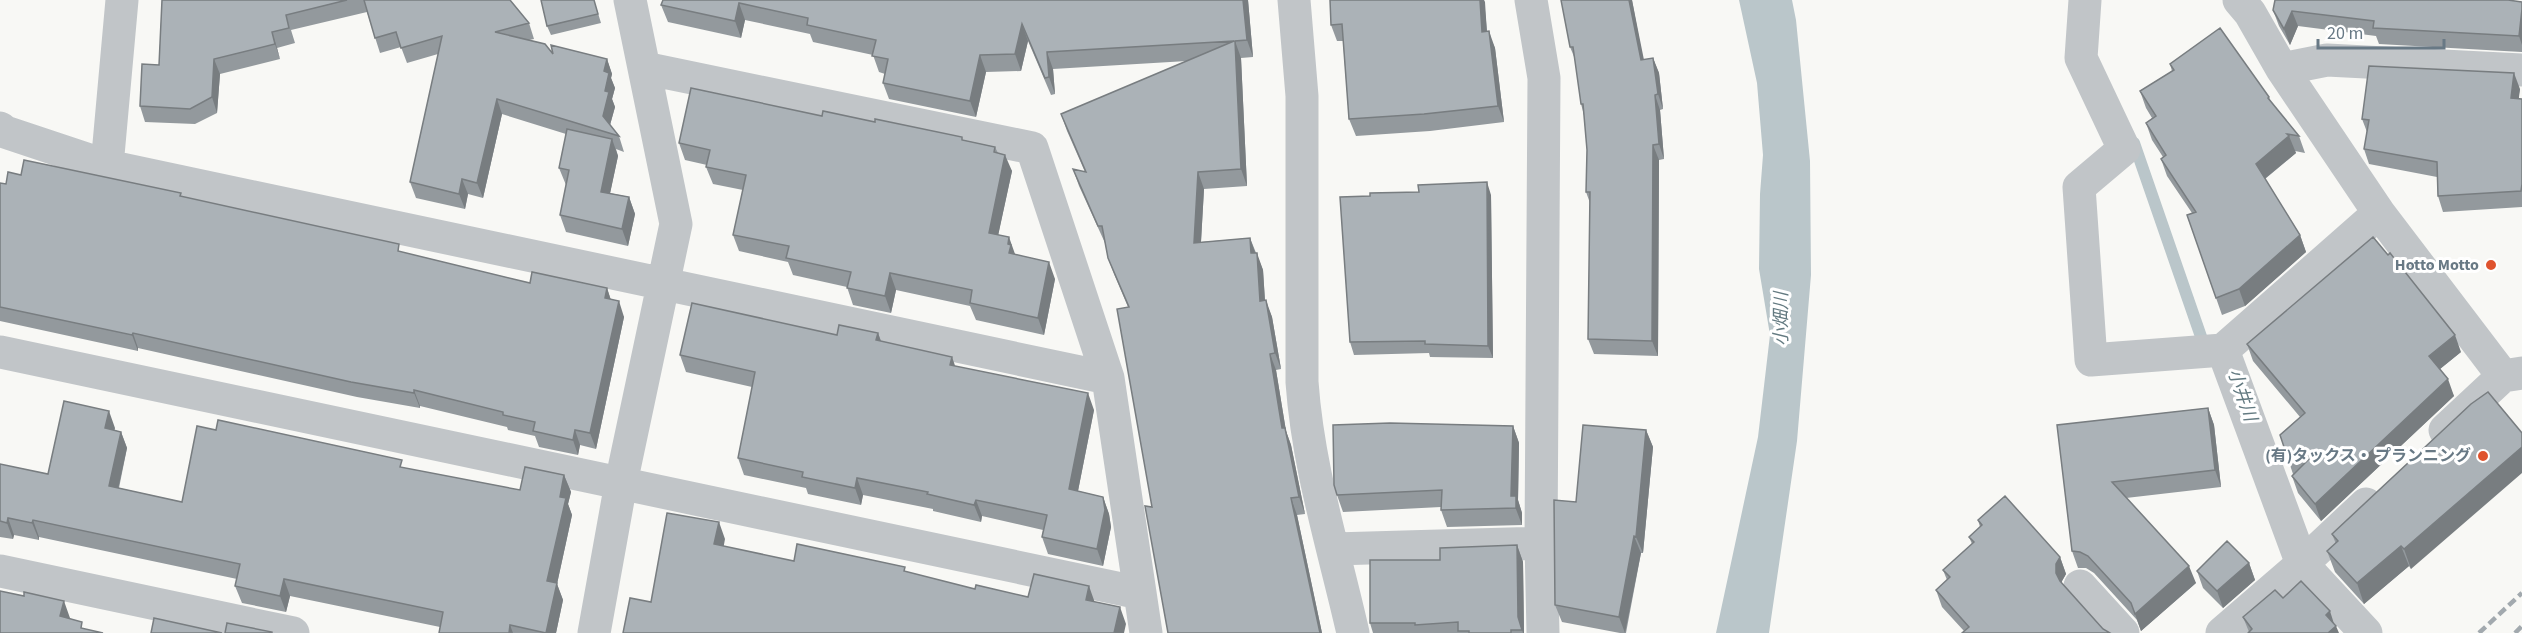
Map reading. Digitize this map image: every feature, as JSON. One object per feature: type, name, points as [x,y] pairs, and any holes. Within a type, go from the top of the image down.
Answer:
[{"type":"street","points":[[107,166],[122,0]]},
{"type":"street","points":[[594,633],[621,483],[676,224],[630,0]]},
{"type":"street","points":[[1294,0],[1302,96],[1302,382],[1307,438],[1315,483],[1334,549],[1353,633]]},
{"type":"street","points":[[1531,0],[1544,78],[1541,543],[1543,633]]},
{"type":"street","points":[[2085,0],[2081,58],[2124,149],[2079,187],[2091,360],[2223,350],[2379,213]]},
{"type":"street","points":[[2239,0],[2250,13],[2282,69],[2379,213],[2513,374],[2425,450]]},
{"type":"street","points":[[2282,69],[2327,60],[2522,70]]},
{"type":"street","points":[[644,68],[1032,148],[1108,378],[1146,633]]},
{"type":"street","points":[[2,138],[107,166],[1108,378]]},
{"type":"street","points":[[2223,350],[2296,570],[2366,633]]},
{"type":"street","points":[[0,352],[1140,593]]},
{"type":"street","points":[[2222,633],[2296,570],[2390,482]]},
{"type":"street","points":[[1334,549],[1541,543]]},
{"type":"street","points":[[0,571],[293,633]]},
{"type":"street","points":[[2080,586],[2123,633]]},
{"type":"water","name":"小畑川","points":[[1739,0],[1792,0],[1810,161],[1811,275],[1797,441],[1769,633],[1716,633],[1758,437],[1770,335],[1759,269],[1763,155],[1757,83]]},
{"type":"building","points":[[162,0],[347,0],[286,15],[289,28],[272,32],[275,44],[214,59],[212,97],[190,109],[140,106],[142,64],[159,65]]},
{"type":"building","points":[[364,0],[510,0],[529,23],[495,32],[545,44],[553,54],[551,45],[607,59],[604,71],[609,73],[605,91],[609,92],[603,116],[619,136],[497,99],[477,183],[462,179],[459,194],[410,182],[442,36],[401,48],[396,32],[375,38]]},
{"type":"building","points":[[541,0],[594,0],[598,14],[547,26]]},
{"type":"building","points":[[663,0],[1243,0],[1247,40],[1235,41],[1241,169],[1198,172],[1194,243],[1250,238],[1251,253],[1257,253],[1260,301],[1266,300],[1275,353],[1270,354],[1282,428],[1285,428],[1299,497],[1291,498],[1320,633],[1168,633],[1145,506],[1152,507],[1117,309],[1129,307],[1108,258],[1102,226],[1098,226],[1073,169],[1086,172],[1061,114],[1234,41],[1047,52],[1049,77],[1045,78],[1022,24],[1015,54],[980,55],[970,101],[883,83],[888,59],[872,56],[876,40],[807,25],[808,18],[739,3],[735,21],[661,5]]},
{"type":"building","points":[[1330,0],[1480,0],[1482,32],[1489,31],[1498,106],[1349,119],[1342,24],[1331,25]]},
{"type":"building","points":[[1561,0],[1629,0],[1641,60],[1653,58],[1658,94],[1655,95],[1659,144],[1653,145],[1652,341],[1588,339],[1590,192],[1586,192],[1587,150],[1583,104],[1581,104],[1573,47],[1570,47]]},
{"type":"building","points":[[2275,0],[2508,0],[2522,2],[2522,9],[2519,36],[2373,28],[2374,21],[2292,11],[2284,29],[2273,10]]},
{"type":"building","points":[[2220,28],[2268,98],[2299,136],[2287,134],[2289,136],[2256,164],[2300,235],[2239,289],[2216,298],[2187,215],[2196,212],[2161,159],[2166,155],[2146,123],[2156,116],[2140,91],[2174,70],[2170,64]]},
{"type":"building","points":[[2369,66],[2514,73],[2511,98],[2522,99],[2521,191],[2438,196],[2437,162],[2364,149],[2369,120],[2362,119]]},
{"type":"building","points":[[691,88],[822,116],[823,111],[875,122],[875,119],[962,137],[962,140],[995,147],[994,152],[1005,155],[989,233],[1009,237],[1008,244],[1011,245],[1009,253],[1049,262],[1038,318],[970,303],[972,290],[890,273],[885,296],[847,288],[851,272],[786,258],[789,246],[733,235],[746,175],[706,167],[710,150],[679,143]]},
{"type":"building","points":[[567,129],[612,139],[601,192],[629,197],[622,229],[560,215],[569,170],[559,168]]},
{"type":"building","points":[[24,160],[181,193],[180,196],[399,244],[398,251],[530,283],[532,272],[607,288],[605,298],[619,301],[590,433],[575,430],[573,440],[533,431],[535,422],[414,390],[414,393],[351,382],[133,333],[132,335],[0,307],[0,183],[6,184],[8,172],[21,175]]},
{"type":"building","points":[[1487,182],[1488,346],[1425,344],[1425,341],[1350,342],[1340,197],[1370,196],[1370,193],[1419,192],[1418,185]]},
{"type":"building","points":[[2373,237],[2388,255],[2390,253],[2455,335],[2429,356],[2448,379],[2315,504],[2292,476],[2308,460],[2289,462],[2280,435],[2305,413],[2247,344]]},
{"type":"building","points":[[692,303],[837,335],[839,325],[878,333],[876,340],[952,357],[950,365],[1088,393],[1069,489],[1103,497],[1105,510],[1097,549],[1042,537],[1047,515],[976,500],[974,505],[927,494],[928,492],[857,478],[855,488],[802,477],[803,472],[738,458],[755,372],[680,355]]},
{"type":"building","points":[[2488,392],[2522,433],[2522,447],[2404,549],[2401,546],[2357,583],[2327,551],[2338,541],[2332,534],[2471,404]]},
{"type":"building","points":[[64,401],[109,411],[105,428],[121,432],[109,486],[182,502],[197,426],[216,430],[218,420],[402,460],[400,467],[520,490],[525,467],[564,475],[560,497],[566,498],[547,581],[557,583],[546,633],[510,625],[509,633],[439,633],[443,612],[284,579],[280,596],[235,586],[240,564],[33,520],[32,523],[8,518],[7,523],[0,521],[0,464],[48,474]]},
{"type":"building","points":[[2208,408],[2215,470],[2112,482],[2189,566],[2135,614],[2131,603],[2088,556],[2072,551],[2057,425]]},
{"type":"building","points":[[1390,423],[1513,426],[1511,496],[1516,496],[1516,508],[1441,510],[1442,490],[1337,495],[1334,485],[1333,425]]},
{"type":"building","points":[[1583,425],[1646,430],[1636,537],[1634,536],[1619,617],[1555,605],[1554,500],[1576,502]]},
{"type":"building","points":[[2005,496],[2060,557],[2056,564],[2056,573],[2060,581],[2103,629],[2110,633],[1962,633],[1969,627],[1936,590],[1950,577],[1943,570],[1974,542],[1969,537],[1982,525],[1978,520]]},
{"type":"building","points":[[667,513],[719,522],[714,544],[794,561],[797,544],[905,567],[904,571],[975,589],[976,585],[1028,597],[1034,574],[1089,586],[1086,600],[1120,607],[1114,633],[623,633],[630,598],[651,602]]},
{"type":"building","points":[[2227,541],[2249,563],[2217,591],[2197,571]]},
{"type":"building","points":[[1517,545],[1518,617],[1522,630],[1511,630],[1511,633],[1469,633],[1469,631],[1458,631],[1458,622],[1415,625],[1415,623],[1370,623],[1370,560],[1440,560],[1440,548]]},
{"type":"building","points":[[2301,581],[2330,611],[2326,615],[2336,626],[2328,633],[2248,633],[2252,629],[2243,617],[2275,590],[2283,598]]},
{"type":"building","points":[[0,591],[24,596],[24,592],[64,601],[60,616],[82,622],[81,628],[103,633],[0,633]]},
{"type":"building","points":[[154,618],[222,633],[151,633]]},
{"type":"building","points":[[227,623],[272,632],[272,633],[225,633]]},
{"type":"waterway","name":"小井川","points":[[2134,143],[2206,351]]},
{"type":"railway","points":[[2479,633],[2522,593]]},
{"type":"railway","points":[[2515,633],[2522,626]]},
{"type":"place","name":"Hotto Motto","points":[[2491,265]]},
{"type":"place","name":"(有)タックス・ プランニング","points":[[2483,456]]}]
